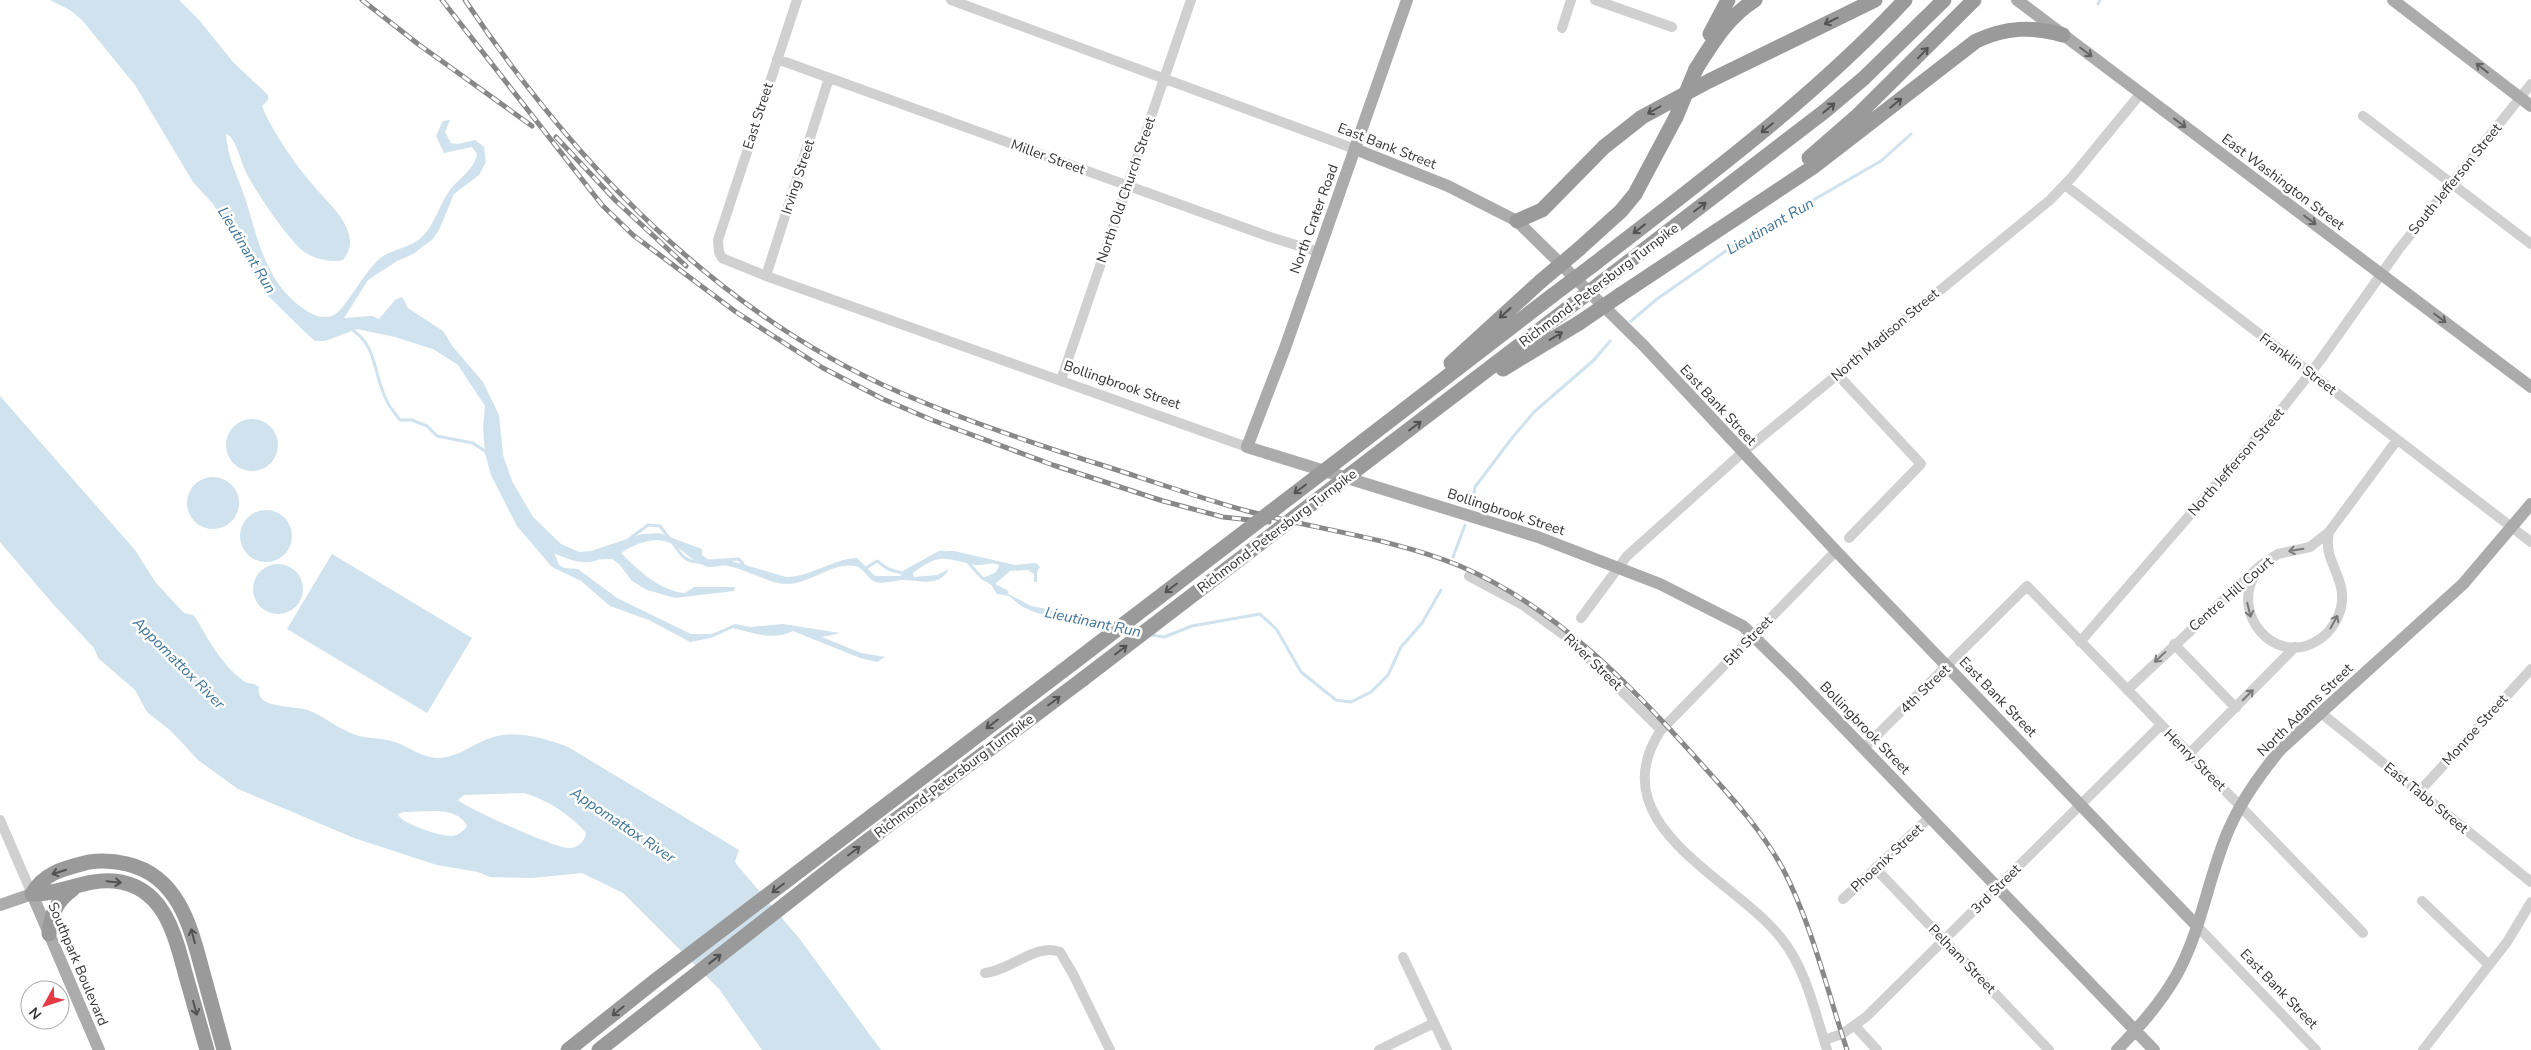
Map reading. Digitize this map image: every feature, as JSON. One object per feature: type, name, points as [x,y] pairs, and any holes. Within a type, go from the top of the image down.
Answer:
[{"type":"highway","points":[[1378,429],[1541,280],[1621,211],[1636,194],[1676,117],[1709,35],[1728,0]]},
{"type":"highway","points":[[1696,69],[1724,26],[1755,0]]},
{"type":"highway","points":[[1517,221],[1542,210],[1604,146],[1642,117],[1710,81],[1875,0]]},
{"type":"highway","name":"Richmond-Petersburg Turnpike","points":[[568,1050],[656,980],[1593,265],[1786,113],[1824,80],[1905,0]]},
{"type":"highway","name":"Richmond-Petersburg Turnpike","points":[[600,1050],[816,881],[1083,680],[1825,111],[1864,78],[1944,0]]},
{"type":"highway","points":[[1728,223],[1856,117],[1974,0]]},
{"type":"highway","points":[[1440,407],[1579,323],[1835,150],[1976,40],[1990,34],[2017,28],[2044,29],[2063,35]]},
{"type":"highway","points":[[32,894],[46,876],[99,861],[134,865],[167,886],[176,897],[190,926],[224,1050]]},
{"type":"highway","points":[[32,894],[47,893],[102,880],[128,884],[150,896],[162,908],[175,933],[207,1050]]},
{"type":"highway","points":[[49,934],[50,920],[55,906],[62,897],[79,885]]},
{"type":"main road","name":"North Crater Road","points":[[1247,447],[1319,252],[1407,0]]},
{"type":"main road","name":"East Washington Street","points":[[2017,0],[2531,387]]},
{"type":"main road","points":[[2393,0],[2531,106]]},
{"type":"main road","name":"East Bank Street","points":[[1355,149],[1448,186],[1517,221],[1644,346],[1742,453],[2082,804],[2197,926]]},
{"type":"main road","name":"Bollingbrook Street","points":[[1247,447],[1538,537],[1618,567],[1676,592],[1744,626],[1754,634],[2154,1050]]},
{"type":"main road","name":"North Adams Street","points":[[2117,1050],[2158,1004],[2177,975],[2197,926],[2229,829],[2260,774],[2281,749],[2463,584],[2531,504]]},
{"type":"main road","name":"Southpark Boulevard","points":[[0,905],[32,894],[99,1050]]},
{"type":"street","name":"East Street","points":[[720,232],[797,0]]},
{"type":"street","name":"East Bank Street","points":[[951,0],[971,3],[1355,149]]},
{"type":"street","name":"North Old Church Street","points":[[1061,380],[1191,0]]},
{"type":"street","points":[[1562,28],[1571,0]]},
{"type":"street","points":[[1595,0],[1672,27]]},
{"type":"street","name":"Miller Street","points":[[777,59],[1127,186],[1319,252]]},
{"type":"street","name":"Irving Street","points":[[766,276],[829,78]]},
{"type":"street","name":"South Jefferson Street","points":[[2381,274],[2531,84]]},
{"type":"street","name":"North Madison Street","points":[[1582,618],[1618,567],[1742,453],[2065,186],[2141,93]]},
{"type":"street","points":[[2363,116],[2531,244]]},
{"type":"street","name":"Franklin Street","points":[[2065,186],[2531,542]]},
{"type":"street","name":"Bollingbrook Street","points":[[720,232],[717,246],[722,258],[766,276],[1247,447]]},
{"type":"street","name":"North Jefferson Street","points":[[2080,642],[2310,374],[2381,274]]},
{"type":"street","points":[[1838,374],[1922,464],[1849,538]]},
{"type":"street","name":"Centre Hill Court","points":[[2127,690],[2174,644],[2261,565],[2278,554],[2310,547],[2329,532],[2397,440]]},
{"type":"street","points":[[2261,565],[2249,585],[2247,595],[2250,616],[2254,625],[2280,645],[2305,646],[2324,636],[2334,624],[2340,609],[2341,587],[2328,556],[2326,544],[2329,532]]},
{"type":"street","name":"5th Street","points":[[1660,730],[1836,551]]},
{"type":"street","name":"River Street","points":[[1469,576],[1523,605],[1554,627],[1612,679],[1660,730]]},
{"type":"street","name":"Henry Street","points":[[2027,586],[2363,933]]},
{"type":"street","name":"4th Street","points":[[1864,748],[2027,586]]},
{"type":"street","points":[[2174,644],[2236,708]]},
{"type":"street","points":[[2189,754],[2295,647]]},
{"type":"street","name":"Monroe Street","points":[[2419,792],[2531,669]]},
{"type":"street","name":"East Tabb Street","points":[[2321,713],[2531,882]]},
{"type":"street","name":"3rd Street","points":[[1825,1045],[1855,1026],[2161,725]]},
{"type":"street","points":[[1660,730],[1649,752],[1645,783],[1650,809],[1667,834],[1702,867],[1770,925],[1790,951],[1805,982],[1825,1045]]},
{"type":"street","name":"Phoenix Street","points":[[1843,898],[1930,817]]},
{"type":"street","points":[[0,820],[32,894]]},
{"type":"street","name":"Pelham Street","points":[[1876,868],[1943,941],[2049,1050]]},
{"type":"street","points":[[2422,901],[2489,965]]},
{"type":"street","points":[[2423,1050],[2527,919],[2531,902]]},
{"type":"street","name":"East Bank Street","points":[[2197,926],[2316,1050]]},
{"type":"street","points":[[985,973],[1003,969],[1044,949],[1054,949],[1063,955],[1110,1050]]},
{"type":"street","points":[[1403,957],[1447,1050]]},
{"type":"street","points":[[1379,1050],[1434,1023]]},
{"type":"street","points":[[1855,1026],[1877,1050]]},
{"type":"water","points":[[50,0],[179,0],[199,20],[233,62],[268,95],[268,100],[262,106],[277,136],[299,168],[339,214],[347,228],[350,245],[343,260],[329,261],[319,259],[306,253],[299,247],[264,202],[245,170],[235,144],[226,134],[228,150],[264,258],[271,272],[291,298],[307,311],[317,316],[328,317],[337,313],[376,262],[383,256],[413,244],[421,238],[430,227],[450,190],[473,165],[477,154],[472,147],[444,153],[436,136],[443,121],[450,120],[445,132],[451,143],[458,144],[475,140],[484,147],[486,162],[479,175],[454,194],[439,230],[433,239],[413,254],[397,261],[368,280],[344,318],[372,316],[379,319],[395,300],[402,297],[408,308],[443,331],[453,347],[483,382],[499,415],[503,455],[512,481],[533,517],[561,544],[579,552],[591,551],[642,534],[659,533],[702,549],[702,555],[710,561],[724,559],[786,577],[804,574],[839,561],[857,558],[875,576],[900,576],[920,562],[948,551],[1015,565],[1036,563],[1040,567],[1037,572],[1037,582],[1034,582],[1034,574],[1028,570],[1010,571],[995,584],[999,589],[1031,606],[1069,613],[1090,622],[1085,626],[1034,612],[1021,606],[1009,596],[997,594],[989,581],[983,578],[997,571],[999,565],[993,563],[976,565],[938,559],[913,573],[914,577],[937,575],[949,569],[939,579],[928,582],[902,580],[875,582],[858,567],[846,566],[836,567],[809,579],[789,584],[778,583],[728,566],[705,566],[677,547],[663,541],[656,540],[641,543],[621,553],[650,579],[676,591],[685,593],[694,587],[735,587],[734,591],[675,598],[647,590],[632,581],[619,564],[612,559],[580,560],[553,550],[559,565],[564,568],[578,569],[617,598],[691,634],[712,634],[735,624],[751,627],[783,624],[840,633],[822,637],[861,653],[885,657],[877,662],[860,658],[793,631],[771,636],[733,628],[711,638],[690,642],[649,620],[610,606],[581,581],[552,567],[517,526],[491,475],[485,453],[483,427],[485,406],[458,365],[433,349],[395,337],[357,329],[325,341],[315,341],[307,334],[264,292],[213,204],[193,182],[135,85],[82,20],[70,10]]},
{"type":"water","name":"Appomattox River","points":[[0,396],[135,550],[156,583],[184,613],[193,615],[216,652],[228,667],[244,682],[255,684],[259,687],[259,695],[263,700],[277,705],[310,711],[350,733],[393,741],[432,758],[450,756],[483,741],[504,735],[537,737],[568,747],[739,850],[735,861],[737,865],[799,938],[881,1050],[762,1050],[719,989],[623,893],[582,873],[532,878],[490,877],[478,872],[437,865],[354,838],[238,789],[198,760],[171,731],[147,712],[135,690],[98,658],[94,648],[0,542]],"holes":[[[523,793],[549,803],[573,820],[586,833],[582,842],[571,848],[559,846],[493,819],[458,800],[464,795]],[[404,812],[448,812],[462,819],[467,826],[456,835],[438,834],[406,822],[398,814]]]},
{"type":"water","points":[[252,419],[262,421],[270,427],[276,435],[278,445],[276,455],[270,463],[262,469],[252,471],[242,469],[234,463],[228,455],[226,445],[228,435],[234,427],[242,421]]},
{"type":"water","points":[[213,477],[227,481],[235,489],[239,503],[235,517],[227,525],[213,529],[199,525],[191,517],[187,503],[191,489],[199,481]]},
{"type":"water","points":[[266,510],[276,512],[284,518],[290,526],[292,536],[290,546],[284,554],[276,560],[266,562],[256,560],[248,554],[242,546],[240,536],[242,526],[248,518],[256,512]]},
{"type":"water","points":[[332,554],[472,638],[427,713],[287,629]]},
{"type":"water","points":[[273,564],[283,564],[296,571],[303,584],[303,594],[296,607],[283,614],[273,614],[264,610],[257,603],[253,594],[253,584],[257,575],[264,568]]},
{"type":"waterway","name":"Lieutinant Run","points":[[2098,4],[2100,0]]},
{"type":"waterway","name":"Lieutinant Run","points":[[1631,321],[1657,299],[1730,248],[1881,161],[1911,134]]},
{"type":"waterway","name":"Lieutinant Run","points":[[348,327],[365,342],[374,360],[382,391],[400,420],[412,420],[427,426],[437,436],[473,443],[488,453]]},
{"type":"waterway","name":"Lieutinant Run","points":[[1472,505],[1475,487],[1512,438],[1534,412],[1594,360],[1610,341]]},
{"type":"waterway","name":"Lieutinant Run","points":[[629,539],[648,525],[660,526],[669,538]]},
{"type":"waterway","name":"Lieutinant Run","points":[[1453,557],[1465,525]]},
{"type":"waterway","name":"Lieutinant Run","points":[[673,543],[687,559],[700,562]]},
{"type":"waterway","name":"Lieutinant Run","points":[[552,551],[582,561],[594,560],[600,557]]},
{"type":"waterway","name":"Lieutinant Run","points":[[864,569],[877,561],[888,569],[902,573],[940,552],[946,553]]},
{"type":"waterway","name":"Lieutinant Run","points":[[707,561],[739,559],[746,568]]},
{"type":"waterway","name":"Lieutinant Run","points":[[965,559],[982,578],[1007,592]]},
{"type":"waterway","name":"Lieutinant Run","points":[[1151,635],[1164,637],[1192,626],[1260,614],[1277,630],[1301,672],[1336,700],[1351,702],[1371,692],[1388,675],[1401,647],[1422,623],[1441,590]]},
{"type":"waterway","name":"Lieutinant Run","points":[[1087,622],[1113,627]]},
{"type":"railway","points":[[362,0],[418,44],[532,126]]},
{"type":"railway","points":[[442,0],[602,205],[633,235],[736,312],[823,368],[883,399],[932,420],[1053,465],[1163,501],[1223,517],[1269,522]]},
{"type":"railway","points":[[465,0],[553,119],[603,175],[655,228],[711,277],[771,321],[834,360],[926,404],[1056,450],[1247,511],[1382,541],[1460,566],[1496,583],[1530,604],[1562,628],[1623,680],[1651,709],[1747,816],[1775,855],[1802,912],[1847,1050]]},
{"type":"railway","points":[[556,137],[616,201],[686,266]]}]
